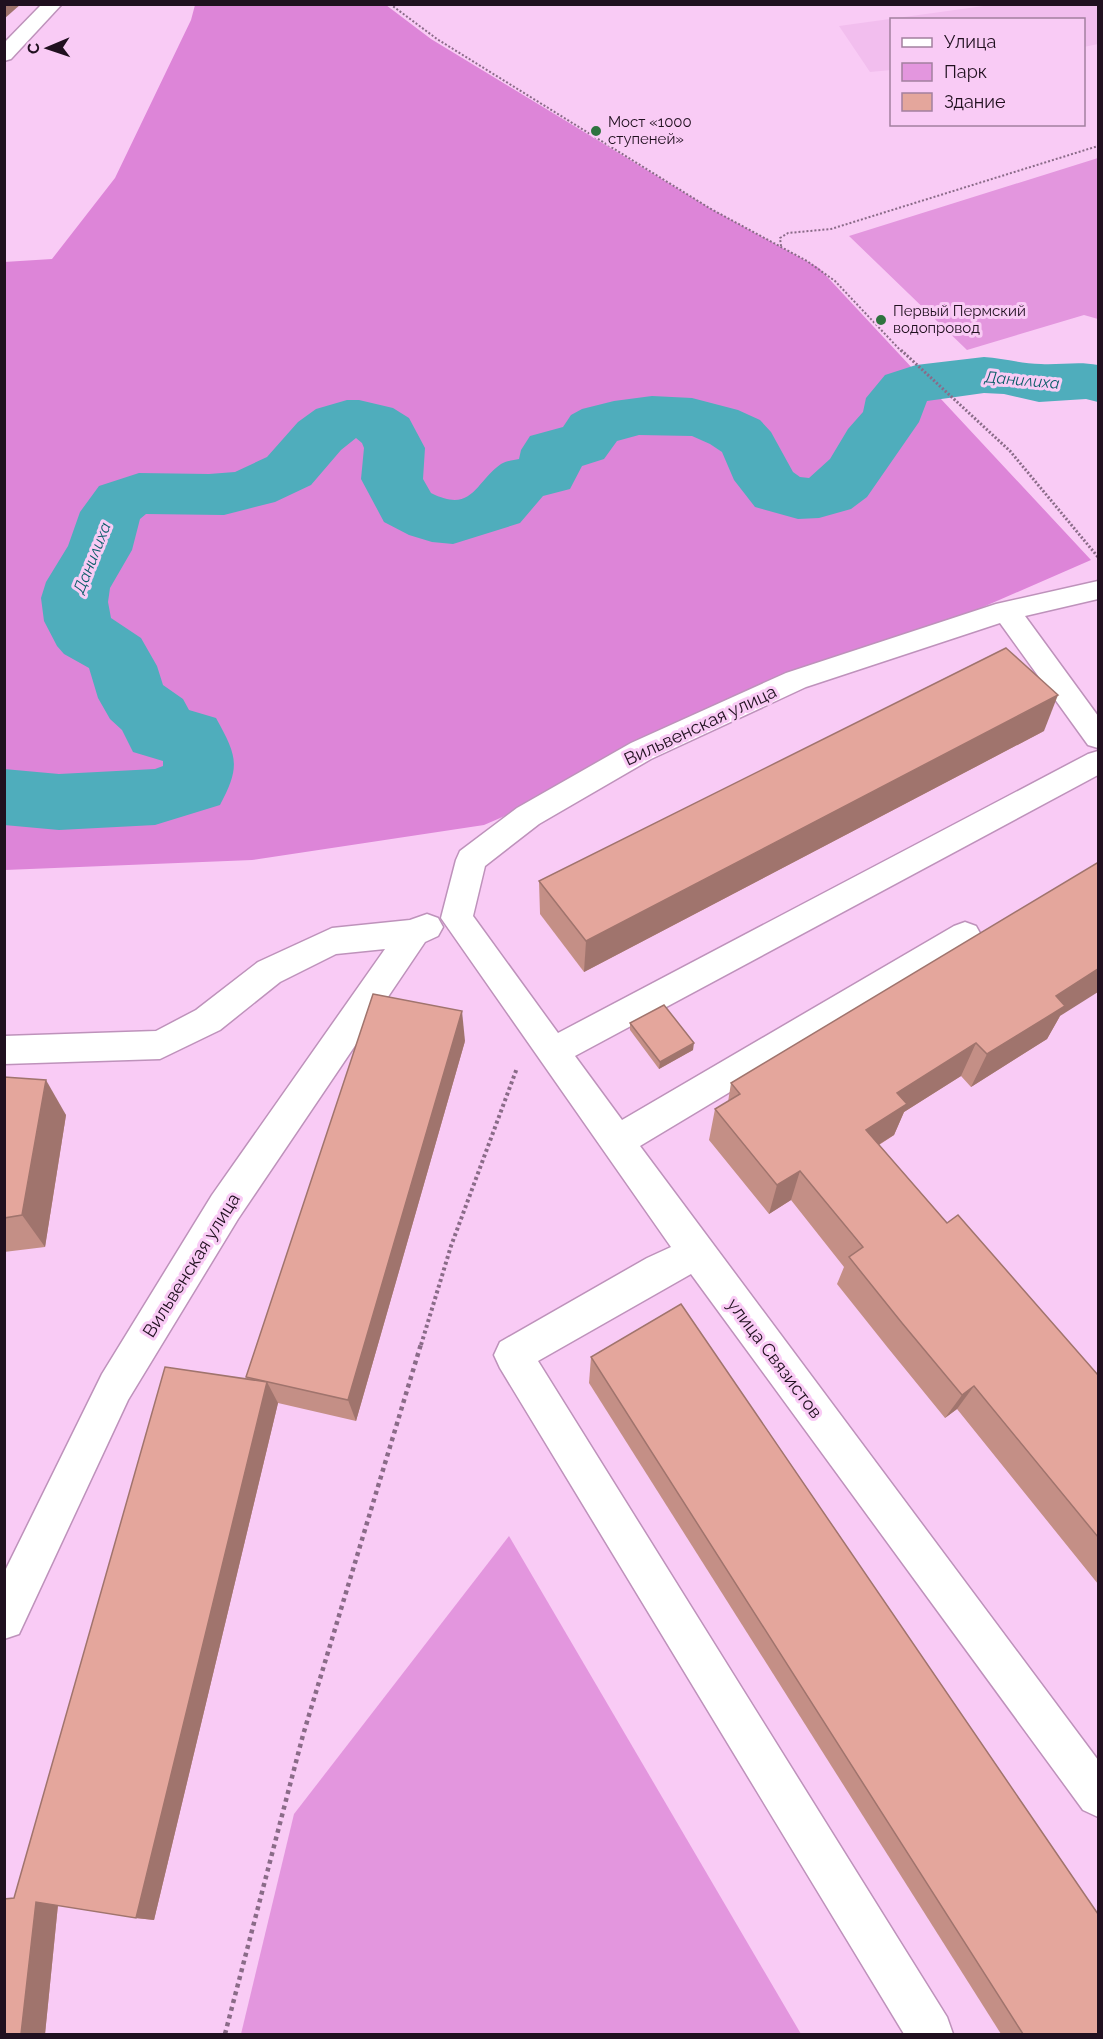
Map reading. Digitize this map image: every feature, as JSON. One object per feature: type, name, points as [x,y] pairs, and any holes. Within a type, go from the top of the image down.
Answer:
[{"type":"street","points":[[4,55],[53,4]]},
{"type":"street","name":"Вильвенская улица","points":[[457,918],[471,860],[528,816],[641,751],[796,680],[1006,611],[1098,590]]},
{"type":"street","points":[[1006,611],[1098,737]]},
{"type":"street","points":[[553,1052],[1098,762]]},
{"type":"street","points":[[4,1050],[160,1045],[208,1020],[269,972],[332,941],[414,933],[457,918]]},
{"type":"street","name":"улица Связистов","points":[[457,918],[697,1253],[1098,1795]]},
{"type":"street","name":"Вильвенская улица","points":[[4,1619],[115,1387],[225,1207],[414,933]]},
{"type":"street","points":[[618,1142],[965,935]]},
{"type":"street","points":[[697,1253],[660,1270],[513,1355],[930,2034]]},
{"type":"path","points":[[390,4],[457,51],[711,208],[781,247],[835,281],[919,369],[1010,451],[1098,557]]},
{"type":"path","points":[[781,247],[780,238],[788,233],[831,229],[1098,146]]},
{"type":"path","points":[[225,2034],[303,1735],[452,1246],[517,1067]]},
{"type":"shaded area","points":[[195,5],[386,5],[431,39],[711,209],[819,268],[1091,560],[484,825],[252,860],[5,870],[4,262],[52,259],[115,178],[191,20]]},
{"type":"shaded area","points":[[991,5],[1098,5],[1098,44],[1085,47],[1085,18],[897,18]]},
{"type":"shaded area","points":[[890,19],[890,70],[870,72],[839,26]]},
{"type":"green space","points":[[1098,158],[1098,319],[1084,315],[967,350],[849,236]]},
{"type":"green space","points":[[509,1536],[801,2034],[241,2034],[294,1814]]},
{"type":"building","points":[[1006,648],[1058,695],[586,941],[539,881]]},
{"type":"building","points":[[1097,863],[1098,969],[1056,996],[1065,1006],[987,1054],[976,1043],[897,1093],[907,1104],[866,1130],[947,1223],[958,1215],[1098,1375],[1098,1537],[974,1386],[962,1395],[902,1323],[849,1257],[863,1247],[800,1171],[777,1185],[715,1109],[740,1094],[731,1083]]},
{"type":"building","points":[[373,994],[462,1011],[348,1400],[246,1377]]},
{"type":"building","points":[[664,1005],[694,1043],[660,1062],[630,1023]]},
{"type":"building","points":[[4,1077],[46,1080],[22,1215],[4,1218]]},
{"type":"building","points":[[681,1304],[1098,1914],[1098,2034],[1023,2034],[591,1357]]},
{"type":"building","points":[[165,1367],[267,1382],[136,1918],[36,1902],[21,2034],[4,2034],[4,1899],[14,1898]]},
{"type":"waterway","name":"Данилиха","points":[[4,797],[59,802],[155,797],[194,785],[199,761],[197,749],[191,737],[158,733],[158,718],[141,707],[133,698],[117,655],[84,633],[76,616],[74,598],[76,588],[102,544],[112,512],[121,501],[129,497],[150,493],[217,495],[253,488],[289,471],[319,436],[337,422],[359,419],[380,426],[392,439],[395,448],[392,479],[407,507],[432,520],[453,522],[497,508],[524,478],[548,475],[552,468],[550,461],[552,450],[560,447],[579,447],[595,427],[614,420],[665,415],[700,419],[732,430],[749,446],[771,487],[786,496],[809,499],[828,494],[845,482],[861,461],[870,443],[891,417],[896,398],[906,388],[916,384],[984,375],[1004,376],[1039,383],[1087,381],[1098,384]]},
{"type":"place","name":"Мост «1000 ступеней»","points":[[596,131]]},
{"type":"place","name":"Первый Пермский водопровод","points":[[881,320]]}]
